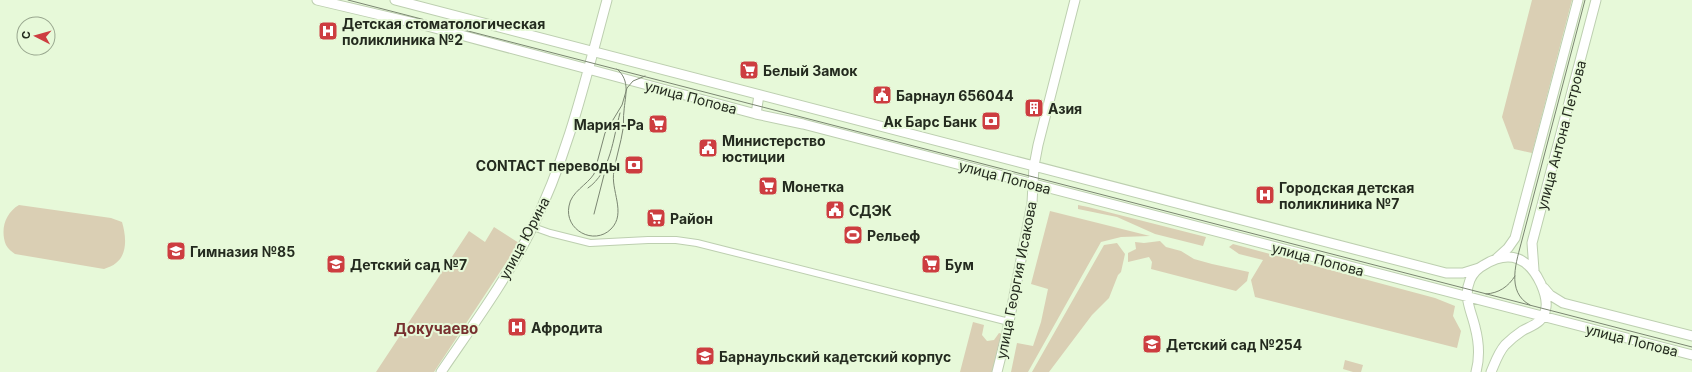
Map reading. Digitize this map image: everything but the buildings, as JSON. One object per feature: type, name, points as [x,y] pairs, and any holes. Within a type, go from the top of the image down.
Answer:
[{"type":"main road","name":"улица Попова","points":[[318,0],[347,4],[756,114],[804,124],[1692,355]]},
{"type":"main road","name":"улица Попова","points":[[395,0],[1446,273],[1463,273],[1479,268],[1496,259]]},
{"type":"main road","points":[[593,52],[607,0]]},
{"type":"main road","name":"улица Георгия Исакова","points":[[997,372],[1009,322],[1032,203],[1034,166],[1038,145],[1075,0]]},
{"type":"main road","name":"улица Антона Петрова","points":[[1496,259],[1508,248],[1515,238],[1578,0]]},
{"type":"main road","name":"улица Антона Петрова","points":[[1534,270],[1532,242],[1596,0]]},
{"type":"main road","name":"улица Юрина","points":[[441,372],[511,266],[533,227],[567,143],[593,52]]},
{"type":"main road","points":[[756,114],[759,95]]},
{"type":"main road","points":[[1491,372],[1500,351],[1506,344],[1523,331],[1538,323],[1544,317],[1546,307],[1543,288],[1534,270],[1521,260],[1513,258],[1496,259]]},
{"type":"main road","points":[[1476,372],[1479,352],[1478,340],[1467,297],[1471,277],[1479,268]]},
{"type":"main road","name":"улица Попова","points":[[1543,288],[1550,295],[1564,303],[1692,336]]},
{"type":"street","points":[[533,227],[590,243],[676,240],[697,243],[922,302],[1009,322]]},
{"type":"shaded area","points":[[1532,0],[1572,0],[1532,153],[1514,149],[1502,117]]},
{"type":"shaded area","points":[[19,205],[111,218],[122,222],[125,238],[123,255],[115,264],[104,269],[15,254],[6,245],[4,239],[4,228],[7,217],[14,208]]},
{"type":"shaded area","points":[[1078,205],[1206,237],[1203,246],[1155,234],[1117,217],[1078,209]]},
{"type":"shaded area","points":[[1050,211],[1150,236],[1121,237],[1101,242],[1028,372],[1011,372],[1017,343],[1033,346],[1041,322],[1048,289],[1031,284]]},
{"type":"shaded area","points":[[494,227],[519,243],[434,372],[376,372],[469,231],[485,242]]},
{"type":"shaded area","points":[[1160,241],[1166,247],[1181,251],[1194,259],[1249,272],[1247,281],[1236,291],[1151,269],[1152,262],[1149,257],[1128,262],[1128,253],[1136,249],[1135,242],[1144,243]]},
{"type":"shaded area","points":[[1117,243],[1125,254],[1121,272],[1118,275],[1109,298],[1092,315],[1049,372],[1032,372],[1104,245]]},
{"type":"shaded area","points":[[1233,244],[1435,298],[1455,306],[1453,316],[1461,331],[1457,348],[1255,297],[1251,280],[1263,260],[1239,254],[1229,247]]},
{"type":"shaded area","points":[[973,322],[984,325],[982,335],[987,341],[994,340],[999,333],[1002,334],[992,372],[960,372]]},
{"type":"shaded area","points":[[1345,360],[1363,365],[1361,372],[1353,372],[1343,369]]},
{"type":"tram line","points":[[348,0],[1692,347]]},
{"type":"tram line","points":[[1530,305],[1522,299],[1515,284],[1516,266],[1585,0]]},
{"type":"tram line","points":[[617,69],[626,84],[626,89],[626,94],[623,129],[613,178],[618,216],[616,223],[604,234],[589,236],[582,233],[571,222],[569,215],[570,201],[594,174],[605,133],[622,105],[627,88],[633,81],[645,76]]},
{"type":"tram line","points":[[588,188],[596,181],[606,164],[610,154],[620,113]]},
{"type":"tram line","points":[[594,214],[604,175]]},
{"type":"tram line","points":[[1486,294],[1503,289],[1515,276]]},
{"type":"place","name":"Детская стоматологическая поликлиника №2","points":[[328,31]]},
{"type":"place","name":"Белый Замок","points":[[749,70]]},
{"type":"place","name":"Барнаул 656044","points":[[882,95]]},
{"type":"place","name":"Азия","points":[[1034,108]]},
{"type":"place","name":"Ак Барс Банк","points":[[991,121]]},
{"type":"place","name":"Мария-Ра","points":[[658,124]]},
{"type":"place","name":"Министерство юстиции","points":[[708,148]]},
{"type":"place","name":"CONTACT переводы","points":[[634,165]]},
{"type":"place","name":"Монетка","points":[[768,186]]},
{"type":"place","name":"Городская детская поликлиника №7","points":[[1265,195]]},
{"type":"place","name":"СДЭК","points":[[835,210]]},
{"type":"place","name":"Район","points":[[656,218]]},
{"type":"place","name":"Рельеф","points":[[853,235]]},
{"type":"place","name":"Гимназия №85","points":[[176,251]]},
{"type":"place","name":"Детский сад №7","points":[[336,264]]},
{"type":"place","name":"Бум","points":[[931,264]]},
{"type":"place","name":"Афродита","points":[[517,327]]},
{"type":"place","name":"Детский сад №254","points":[[1152,344]]},
{"type":"place","name":"Барнаульский кадетский корпус","points":[[705,356]]},
{"type":"district","name":"Докучаево","points":[[436,328]]}]
